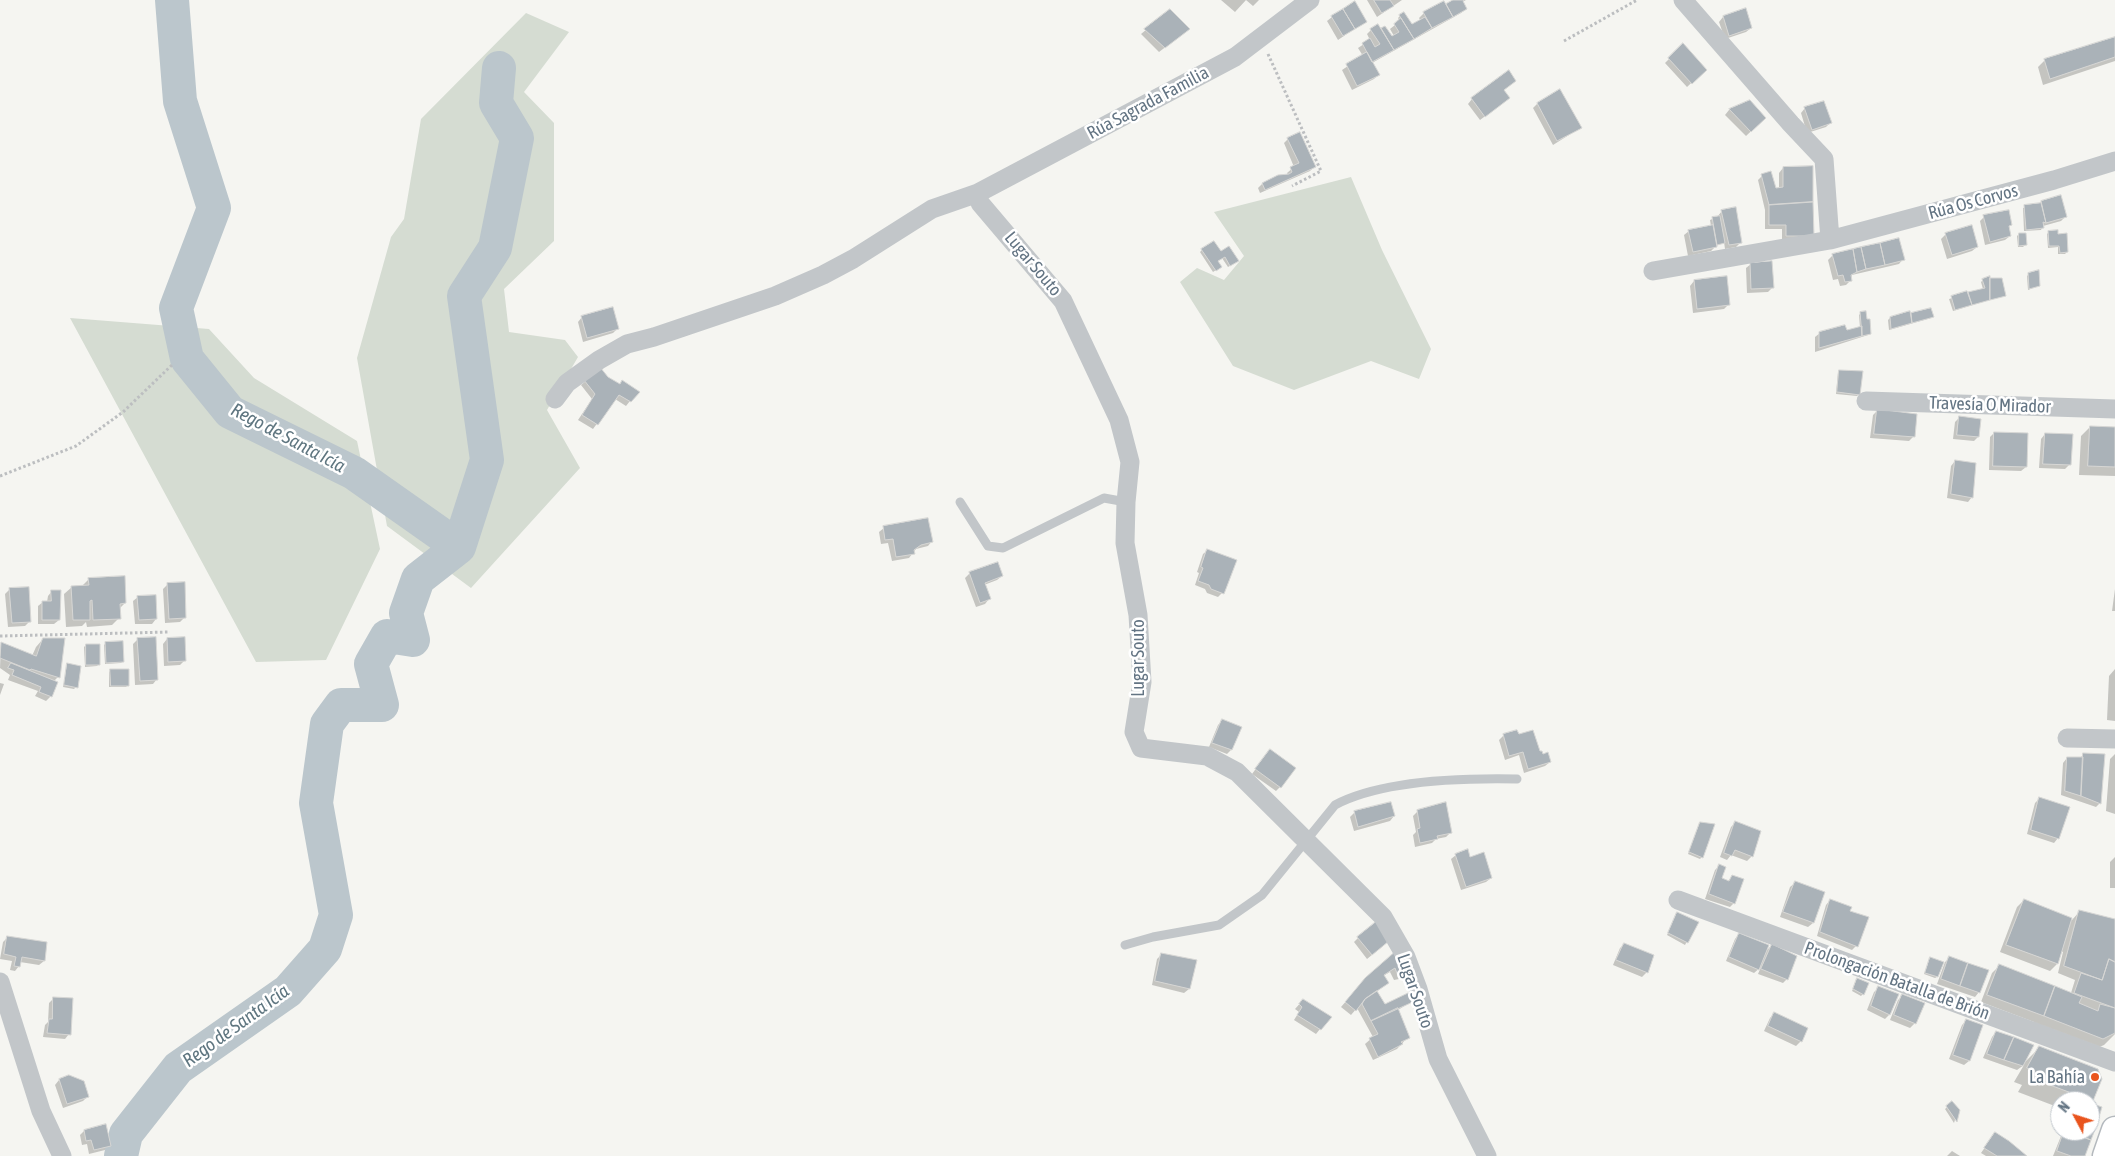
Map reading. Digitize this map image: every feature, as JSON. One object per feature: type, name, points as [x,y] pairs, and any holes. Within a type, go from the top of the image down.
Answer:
[{"type":"main road","points":[[2106,1156],[2115,1130]]},
{"type":"street","name":"Rúa Sagrada Familia","points":[[556,399],[567,383],[599,360],[628,344],[735,310],[823,276],[932,209],[978,193],[1235,57],[1310,0]]},
{"type":"street","points":[[1683,0],[1824,159],[1830,240]]},
{"type":"street","name":"Rúa Os Corvos","points":[[1653,271],[1830,240],[2115,162]]},
{"type":"street","name":"Lugar Souto","points":[[978,193],[980,203],[1063,301],[1119,420],[1130,462],[1126,502],[1126,543],[1138,615],[1142,682],[1134,732],[1141,748],[1207,756],[1237,772],[1383,917],[1406,957],[1418,989],[1438,1059],[1487,1156]]},
{"type":"street","name":"Travesía O Mirador","points":[[1866,402],[2115,409]]},
{"type":"street","points":[[2068,738],[2115,739]]},
{"type":"street","name":"Prolongación Batalla de Brión","points":[[1678,900],[2115,1062]]},
{"type":"street","points":[[0,982],[41,1111],[62,1156]]},
{"type":"lane","points":[[960,502],[988,546],[1003,548],[1104,498],[1126,502]]},
{"type":"lane","points":[[1125,945],[1153,937],[1219,925],[1262,895],[1335,805],[1352,796],[1387,788],[1466,778],[1517,779]]},
{"type":"path","points":[[1564,41],[1637,0]]},
{"type":"path","points":[[1261,37],[1321,171],[1292,186]]},
{"type":"path","points":[[0,476],[76,446],[123,412],[173,364]]},
{"type":"path","points":[[0,636],[170,632]]},
{"type":"shaded area","points":[[526,13],[569,32],[524,92],[554,123],[554,241],[504,289],[509,332],[565,340],[578,357],[547,410],[580,468],[471,588],[387,526],[357,358],[391,237],[404,219],[421,119]]},
{"type":"shaded area","points":[[1351,177],[1382,250],[1431,349],[1419,379],[1371,361],[1294,390],[1233,366],[1180,282],[1197,268],[1224,280],[1244,256],[1214,212]]},
{"type":"shaded area","points":[[70,318],[209,329],[254,378],[357,441],[380,549],[326,660],[256,662]]},
{"type":"building","points":[[1374,0],[1390,0],[1394,6],[1382,13]]},
{"type":"building","points":[[1453,0],[1464,0],[1467,9],[1453,17],[1446,4]]},
{"type":"building","points":[[1355,1],[1367,22],[1355,29],[1343,9]]},
{"type":"building","points":[[1444,1],[1453,17],[1432,28],[1423,12]]},
{"type":"building","points":[[1746,8],[1752,28],[1729,36],[1723,16]]},
{"type":"building","points":[[1170,9],[1190,29],[1165,48],[1144,29]]},
{"type":"building","points":[[1343,9],[1355,29],[1343,36],[1331,16]]},
{"type":"building","points":[[1404,12],[1412,24],[1425,17],[1432,28],[1414,39],[1399,15]]},
{"type":"building","points":[[1401,18],[1414,39],[1394,50],[1381,28],[1385,26],[1392,36],[1399,32],[1394,24]]},
{"type":"building","points":[[1378,24],[1394,50],[1372,62],[1362,43],[1370,38],[1375,47],[1380,44],[1370,29]]},
{"type":"building","points":[[2115,37],[2115,57],[2050,79],[2044,59]]},
{"type":"building","points":[[1683,43],[1707,70],[1692,84],[1668,58]]},
{"type":"building","points":[[1367,52],[1380,75],[1357,86],[1346,64]]},
{"type":"building","points":[[1509,70],[1516,81],[1504,90],[1510,98],[1485,117],[1471,98]]},
{"type":"building","points":[[1560,89],[1582,128],[1557,141],[1537,103]]},
{"type":"building","points":[[1750,100],[1766,118],[1751,132],[1729,109]]},
{"type":"building","points":[[1824,101],[1832,123],[1812,130],[1804,107]]},
{"type":"building","points":[[1300,132],[1316,167],[1265,190],[1262,183],[1278,175],[1289,174],[1292,172],[1290,167],[1299,163],[1287,138]]},
{"type":"building","points":[[1813,166],[1813,202],[1769,205],[1761,174],[1771,171],[1776,188],[1783,187],[1783,167]]},
{"type":"building","points":[[2061,195],[2067,217],[2046,223],[2041,201]]},
{"type":"building","points":[[1813,202],[1814,236],[1786,236],[1786,225],[1769,225],[1769,205]]},
{"type":"building","points":[[2041,203],[2046,223],[2043,222],[2044,228],[2026,230],[2024,205]]},
{"type":"building","points":[[1736,207],[1742,243],[1729,245],[1721,210]]},
{"type":"building","points":[[2009,210],[2012,225],[2009,226],[2011,236],[1990,242],[1983,215]]},
{"type":"building","points":[[1720,216],[1725,243],[1717,245],[1712,217]]},
{"type":"building","points":[[1713,225],[1717,247],[1693,252],[1688,230]]},
{"type":"building","points":[[1972,225],[1978,247],[1952,255],[1945,233]]},
{"type":"building","points":[[2058,230],[2058,234],[2067,233],[2068,252],[2060,253],[2059,246],[2049,246],[2048,231]]},
{"type":"building","points":[[2019,233],[2026,233],[2027,245],[2019,246]]},
{"type":"building","points":[[1899,238],[1905,260],[1885,265],[1880,243]]},
{"type":"building","points":[[1214,241],[1221,251],[1229,246],[1239,261],[1230,266],[1225,257],[1218,261],[1222,267],[1216,271],[1201,249]]},
{"type":"building","points":[[1880,243],[1885,265],[1866,269],[1861,247]]},
{"type":"building","points":[[1861,247],[1866,269],[1857,272],[1853,249]]},
{"type":"building","points":[[1853,249],[1857,272],[1851,275],[1852,281],[1845,282],[1843,275],[1838,276],[1832,254]]},
{"type":"building","points":[[1772,261],[1774,288],[1751,289],[1750,263]]},
{"type":"building","points":[[2039,270],[2040,286],[2029,289],[2028,273]]},
{"type":"building","points":[[1727,276],[1730,305],[1697,309],[1694,280]]},
{"type":"building","points":[[1990,276],[1990,300],[1972,305],[1968,292],[1985,288],[1982,279]]},
{"type":"building","points":[[1990,278],[2002,278],[2006,296],[1990,300]]},
{"type":"building","points":[[1967,291],[1972,305],[1955,310],[1951,296]]},
{"type":"building","points":[[613,307],[619,329],[587,338],[581,316]]},
{"type":"building","points":[[1931,308],[1934,317],[1912,323],[1911,313]]},
{"type":"building","points":[[1866,311],[1867,319],[1870,319],[1871,334],[1862,336],[1860,312]]},
{"type":"building","points":[[1910,311],[1912,323],[1891,329],[1890,317]]},
{"type":"building","points":[[1845,325],[1847,330],[1862,326],[1862,336],[1819,348],[1819,332]]},
{"type":"building","points":[[600,367],[608,377],[620,384],[622,380],[640,392],[631,402],[619,395],[598,425],[582,415],[595,394],[584,380]]},
{"type":"building","points":[[1839,370],[1863,371],[1860,395],[1837,392]]},
{"type":"building","points":[[1877,409],[1917,414],[1915,437],[1874,434]]},
{"type":"building","points":[[1959,416],[1981,419],[1979,437],[1957,435]]},
{"type":"building","points":[[2090,426],[2115,427],[2115,467],[2088,466]]},
{"type":"building","points":[[1994,432],[2028,433],[2027,467],[1993,466]]},
{"type":"building","points":[[2045,433],[2073,434],[2071,465],[2043,464]]},
{"type":"building","points":[[1955,460],[1976,463],[1973,498],[1951,494]]},
{"type":"building","points":[[928,518],[933,542],[921,545],[914,550],[915,554],[896,557],[893,539],[885,540],[883,526]]},
{"type":"building","points":[[1207,549],[1237,560],[1224,594],[1198,581]]},
{"type":"building","points":[[998,562],[1003,576],[985,583],[991,599],[980,603],[969,572]]},
{"type":"building","points":[[125,576],[126,603],[120,604],[121,619],[93,620],[92,600],[90,601],[90,620],[73,620],[71,586],[89,585],[88,578]]},
{"type":"building","points":[[185,582],[186,618],[169,619],[167,583]]},
{"type":"building","points":[[29,587],[31,622],[12,623],[9,588]]},
{"type":"building","points":[[51,590],[61,590],[60,620],[42,620],[42,601],[51,601]]},
{"type":"building","points":[[156,595],[157,619],[139,620],[137,596]]},
{"type":"building","points":[[156,637],[158,680],[140,681],[137,638]]},
{"type":"building","points":[[185,637],[186,661],[168,662],[167,638]]},
{"type":"building","points":[[43,638],[65,638],[60,678],[30,670],[0,658],[1,642],[36,656]]},
{"type":"building","points":[[123,641],[124,662],[106,663],[105,642]]},
{"type":"building","points":[[86,644],[100,644],[100,665],[86,665]]},
{"type":"building","points":[[11,663],[58,682],[52,697],[39,692],[41,687],[12,675],[14,670],[8,668]]},
{"type":"building","points":[[67,663],[81,666],[78,688],[64,685]]},
{"type":"building","points":[[110,669],[129,669],[129,686],[111,686]]},
{"type":"building","points":[[1222,719],[1242,727],[1232,750],[1212,743]]},
{"type":"building","points":[[1517,730],[1519,734],[1533,730],[1540,751],[1543,754],[1548,752],[1551,762],[1528,769],[1523,752],[1509,756],[1503,734]]},
{"type":"building","points":[[1270,749],[1296,768],[1281,788],[1255,769]]},
{"type":"building","points":[[2083,753],[2105,754],[2101,804],[2081,796]]},
{"type":"building","points":[[2067,757],[2083,757],[2081,796],[2065,791]]},
{"type":"building","points":[[2039,797],[2070,807],[2059,839],[2031,830]]},
{"type":"building","points":[[1391,802],[1395,816],[1358,827],[1354,811]]},
{"type":"building","points":[[1446,802],[1452,833],[1437,836],[1438,839],[1420,843],[1417,829],[1420,828],[1417,810]]},
{"type":"building","points":[[1735,821],[1761,831],[1753,857],[1735,850],[1732,856],[1724,853]]},
{"type":"building","points":[[1700,822],[1715,824],[1703,858],[1689,852]]},
{"type":"building","points":[[1468,849],[1470,857],[1484,852],[1492,878],[1466,887],[1455,854]]},
{"type":"building","points":[[1719,864],[1726,867],[1722,878],[1729,881],[1732,875],[1744,879],[1735,904],[1709,894]]},
{"type":"building","points":[[1795,881],[1825,892],[1814,923],[1783,912]]},
{"type":"building","points":[[1830,899],[1852,907],[1850,911],[1869,917],[1858,947],[1820,932]]},
{"type":"building","points":[[2024,899],[2072,918],[2058,964],[2006,945]]},
{"type":"building","points":[[2079,910],[2115,919],[2115,962],[2109,959],[2102,980],[2064,966]]},
{"type":"building","points":[[1677,912],[1699,922],[1688,943],[1668,933]]},
{"type":"building","points":[[1377,921],[1389,941],[1372,955],[1357,937]]},
{"type":"building","points":[[1739,933],[1769,945],[1759,970],[1729,957]]},
{"type":"building","points":[[7,936],[47,942],[45,961],[22,957],[20,967],[14,966],[16,957],[4,954]]},
{"type":"building","points":[[1624,943],[1654,955],[1648,973],[1616,960]]},
{"type":"building","points":[[1772,944],[1797,956],[1788,980],[1761,969]]},
{"type":"building","points":[[1395,952],[1405,975],[1398,976],[1395,968],[1384,975],[1389,983],[1365,999],[1356,1011],[1345,1002],[1365,978]]},
{"type":"building","points":[[1161,953],[1197,960],[1190,989],[1155,981]]},
{"type":"building","points":[[1949,956],[1968,963],[1960,986],[1941,979]]},
{"type":"building","points":[[1930,957],[1944,962],[1938,977],[1925,973]]},
{"type":"building","points":[[2109,959],[2115,962],[2115,1008],[2074,993],[2081,973],[2102,980]]},
{"type":"building","points":[[1968,963],[1989,970],[1980,993],[1960,986]]},
{"type":"building","points":[[1999,964],[2055,986],[2044,1016],[1987,995]]},
{"type":"building","points":[[1857,978],[1869,983],[1864,995],[1853,989]]},
{"type":"building","points":[[1878,986],[1899,994],[1890,1015],[1871,1006]]},
{"type":"building","points":[[2055,986],[2082,997],[2079,1003],[2098,1011],[2100,1004],[2115,1008],[2115,1033],[2103,1039],[2044,1016]]},
{"type":"building","points":[[1377,991],[1385,1004],[1410,992],[1415,1001],[1371,1021],[1362,1004],[1365,999]]},
{"type":"building","points":[[1902,994],[1925,1003],[1916,1024],[1894,1015]]},
{"type":"building","points":[[53,997],[73,998],[71,1035],[47,1033],[49,1019],[52,1019]]},
{"type":"building","points":[[1303,999],[1332,1017],[1321,1030],[1297,1015],[1302,1007],[1299,1004]]},
{"type":"building","points":[[1398,1008],[1410,1038],[1401,1042],[1403,1044],[1378,1057],[1369,1038],[1378,1034],[1371,1021]]},
{"type":"building","points":[[1774,1012],[1808,1028],[1802,1042],[1768,1026]]},
{"type":"building","points":[[1966,1019],[1983,1025],[1970,1061],[1953,1055]]},
{"type":"building","points":[[1996,1031],[2014,1037],[2004,1060],[1987,1054]]},
{"type":"building","points":[[2014,1037],[2034,1045],[2023,1066],[2004,1060]]},
{"type":"building","points":[[2039,1046],[2098,1069],[2102,1079],[2097,1091],[2066,1091],[2031,1078],[2035,1071],[2027,1068]]},
{"type":"building","points":[[69,1075],[84,1081],[89,1097],[67,1104],[59,1079]]},
{"type":"building","points":[[1952,1101],[1960,1110],[1957,1122],[1946,1106]]},
{"type":"building","points":[[106,1124],[111,1146],[94,1150],[91,1140],[86,1141],[84,1130]]},
{"type":"building","points":[[1995,1132],[2027,1156],[1997,1156],[1984,1148]]},
{"type":"building","points":[[2060,1141],[2091,1141],[2085,1156],[2071,1156],[2057,1151]]},
{"type":"waterway","name":"Rego de Santa Icía","points":[[172,0],[180,101],[214,208],[176,308],[187,359],[230,412],[354,473],[459,547]]},
{"type":"waterway","name":"Rego de Santa Icía","points":[[121,1156],[126,1134],[178,1068],[288,991],[325,949],[336,915],[316,803],[327,724],[341,705],[382,705],[371,664],[387,636],[413,640],[406,613],[418,579],[459,547],[487,460],[464,296],[495,248],[517,138],[496,103],[499,68]]},
{"type":"place","name":"La Bahía","points":[[2095,1077]]}]
